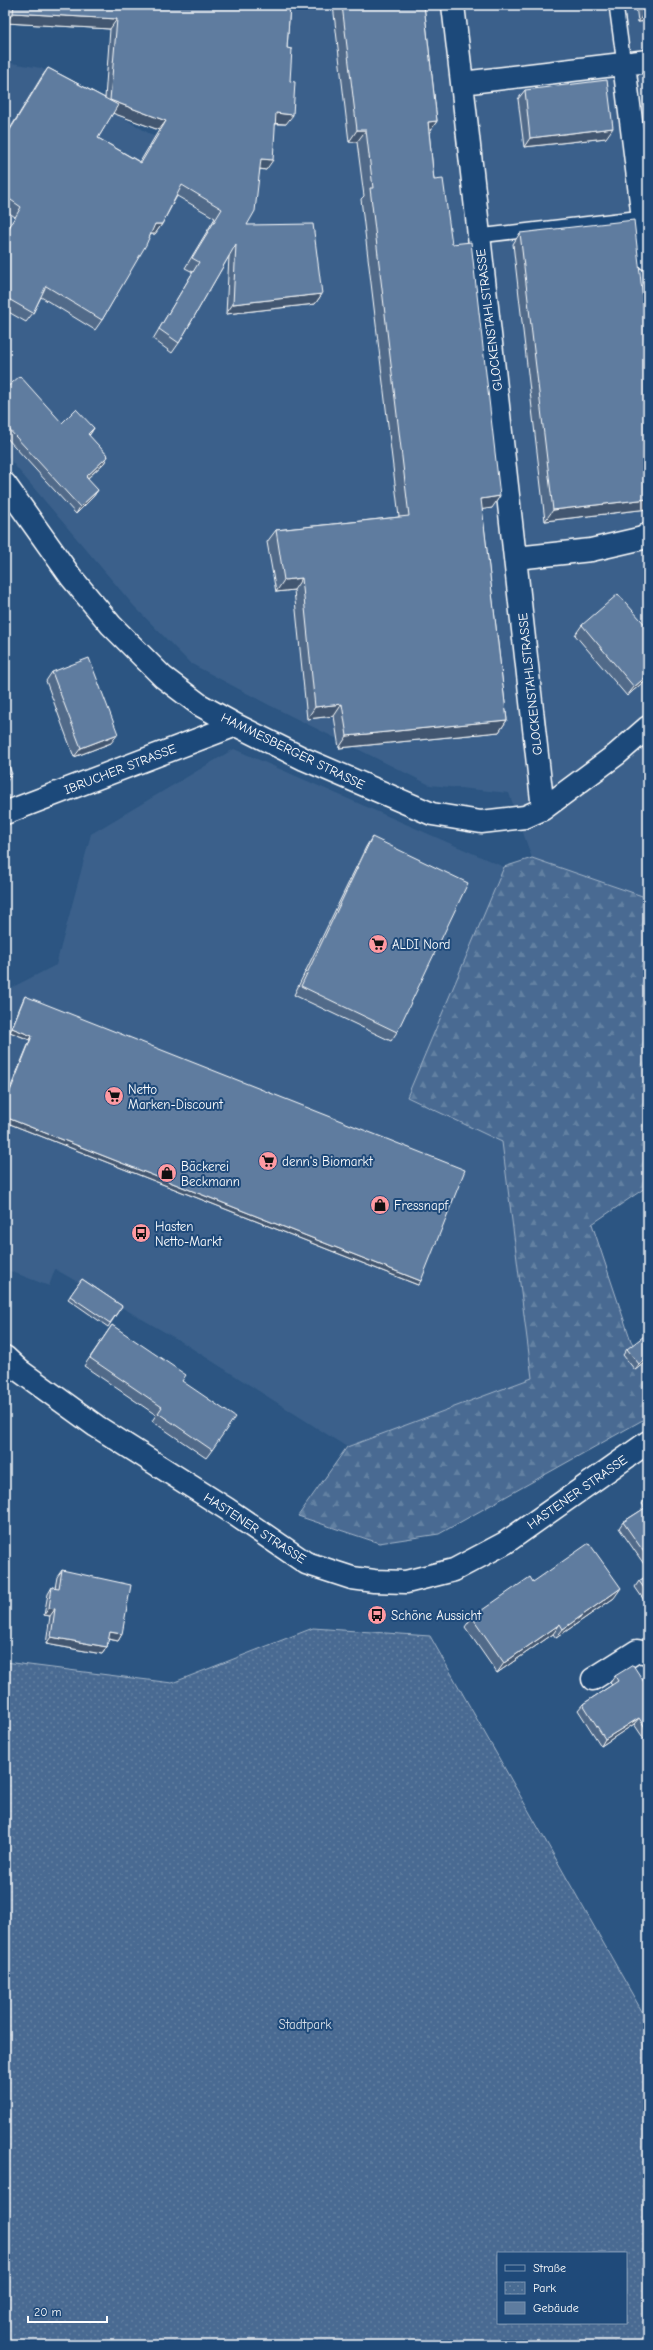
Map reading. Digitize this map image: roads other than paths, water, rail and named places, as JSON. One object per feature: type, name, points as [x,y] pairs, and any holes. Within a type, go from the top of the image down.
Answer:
[{"type":"street","name":"GLOCKENSTAHLSTRASSE","points":[[452,5],[516,558],[543,809]]},
{"type":"street","points":[[462,83],[648,61]]},
{"type":"street","points":[[624,64],[648,259]]},
{"type":"street","name":"HAMMESBERGER STRASSE","points":[[5,484],[71,577],[111,625],[163,677],[200,706],[304,759],[432,814],[481,822],[525,817],[543,809],[617,754],[648,727]]},
{"type":"street","points":[[516,558],[591,550],[643,538],[648,534]]},
{"type":"street","name":"IBRUCHER STRASSE","points":[[5,813],[236,725]]},
{"type":"street","name":"HASTENER STRASSE","points":[[5,1357],[20,1371],[96,1426],[227,1509],[306,1563],[352,1578],[374,1581],[406,1582],[454,1570],[504,1543],[648,1442]]},
{"type":"street","points":[[593,1679],[637,1651],[648,1653]]},
{"type":"lane","points":[[616,5],[624,64]]},
{"type":"lane","points":[[479,236],[643,217]]},
{"type":"place","name":"ALDI Nord","points":[[378,944]]},
{"type":"place","name":"Netto Marken-Discount","points":[[114,1096]]},
{"type":"place","name":"denn's Biomarkt","points":[[268,1161]]},
{"type":"place","name":"Bäckerei Beckmann","points":[[167,1173]]},
{"type":"place","name":"Fressnapf","points":[[380,1205]]},
{"type":"place","name":"Hasten Netto-Markt","points":[[141,1233]]},
{"type":"place","name":"Schöne Aussicht","points":[[377,1615]]},
{"type":"park label","name":"Stadtpark","points":[[305,2024]]}]
